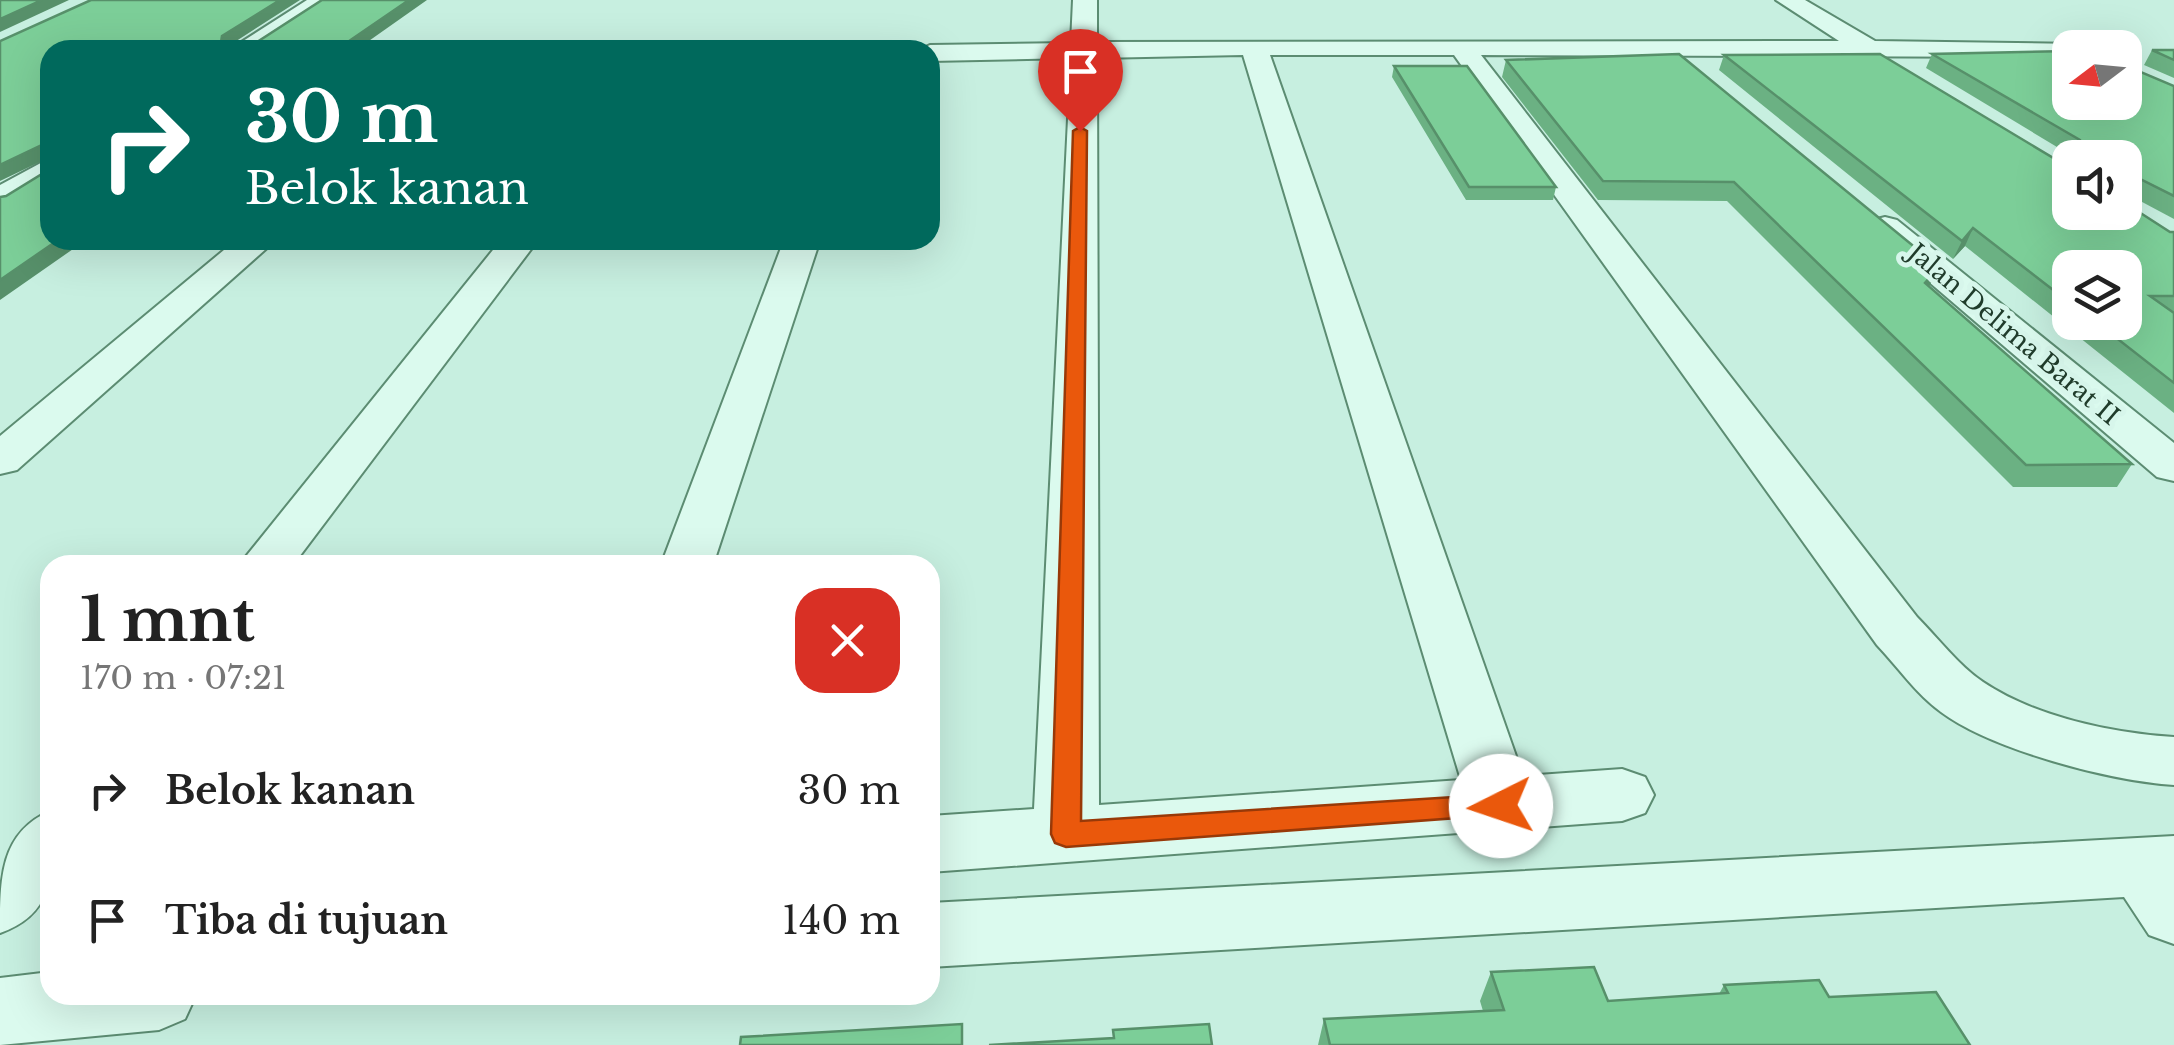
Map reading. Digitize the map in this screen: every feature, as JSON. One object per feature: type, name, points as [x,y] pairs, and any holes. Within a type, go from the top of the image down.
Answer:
[{"type":"street","points":[[258,40],[323,0]]},
{"type":"street","points":[[1066,834],[1085,0]]},
{"type":"street","points":[[1788,0],[1918,78]]},
{"type":"street","points":[[1254,48],[1501,806]]},
{"type":"street","points":[[940,53],[1254,48],[2052,49]]},
{"type":"street","points":[[1670,48],[1715,86]]},
{"type":"street","points":[[1463,50],[1897,631],[1962,696],[2008,721],[2066,739],[2174,761]]},
{"type":"street","points":[[0,199],[40,174]]},
{"type":"street","name":"Jalan Delima Barat II","points":[[1865,210],[2174,466]]},
{"type":"street","points":[[0,460],[246,250]]},
{"type":"street","points":[[273,555],[512,250]]},
{"type":"street","points":[[690,555],[798,250]]},
{"type":"street","points":[[940,843],[1622,795]]},
{"type":"street","points":[[0,906],[40,852]]},
{"type":"street","points":[[940,934],[2163,882]]},
{"type":"street","points":[[0,906],[40,906]]},
{"type":"street","points":[[0,1013],[71,1005]]},
{"type":"building","points":[[0,0],[42,0],[0,19]]},
{"type":"building","points":[[91,0],[280,0],[221,40],[40,40],[40,146],[0,165],[0,41]]},
{"type":"building","points":[[322,0],[409,0],[351,40],[260,40]]},
{"type":"building","points":[[2152,50],[2174,50],[2174,60]]},
{"type":"building","points":[[2052,51],[2052,120],[2142,120],[2142,73],[2174,86],[2174,196],[2142,180],[2142,140],[2080,140],[1932,54]]},
{"type":"building","points":[[1679,54],[1939,267],[1925,283],[2132,464],[2026,465],[1734,182],[1603,181],[1506,60]]},
{"type":"building","points":[[1880,54],[2052,157],[2052,230],[2142,230],[2142,214],[2174,232],[2174,296],[2150,296],[2174,313],[2174,383],[2119,340],[2142,340],[2142,250],[2052,250],[2052,289],[1973,228],[1962,241],[1724,55]]},
{"type":"building","points":[[1394,66],[1467,66],[1556,187],[1469,187]]},
{"type":"building","points":[[40,175],[40,250],[44,250],[0,280],[0,197]]},
{"type":"building","points":[[1594,967],[1608,1001],[1728,993],[1724,985],[1819,980],[1829,997],[1936,992],[1970,1045],[1330,1045],[1324,1019],[1504,1010],[1491,972]]},
{"type":"building","points":[[962,1024],[962,1045],[740,1045],[741,1037]]},
{"type":"building","points":[[1209,1024],[1212,1045],[989,1045],[1114,1038],[1113,1030]]},
{"type":"route","points":[[1080,131],[1066,834],[1501,806]]}]
